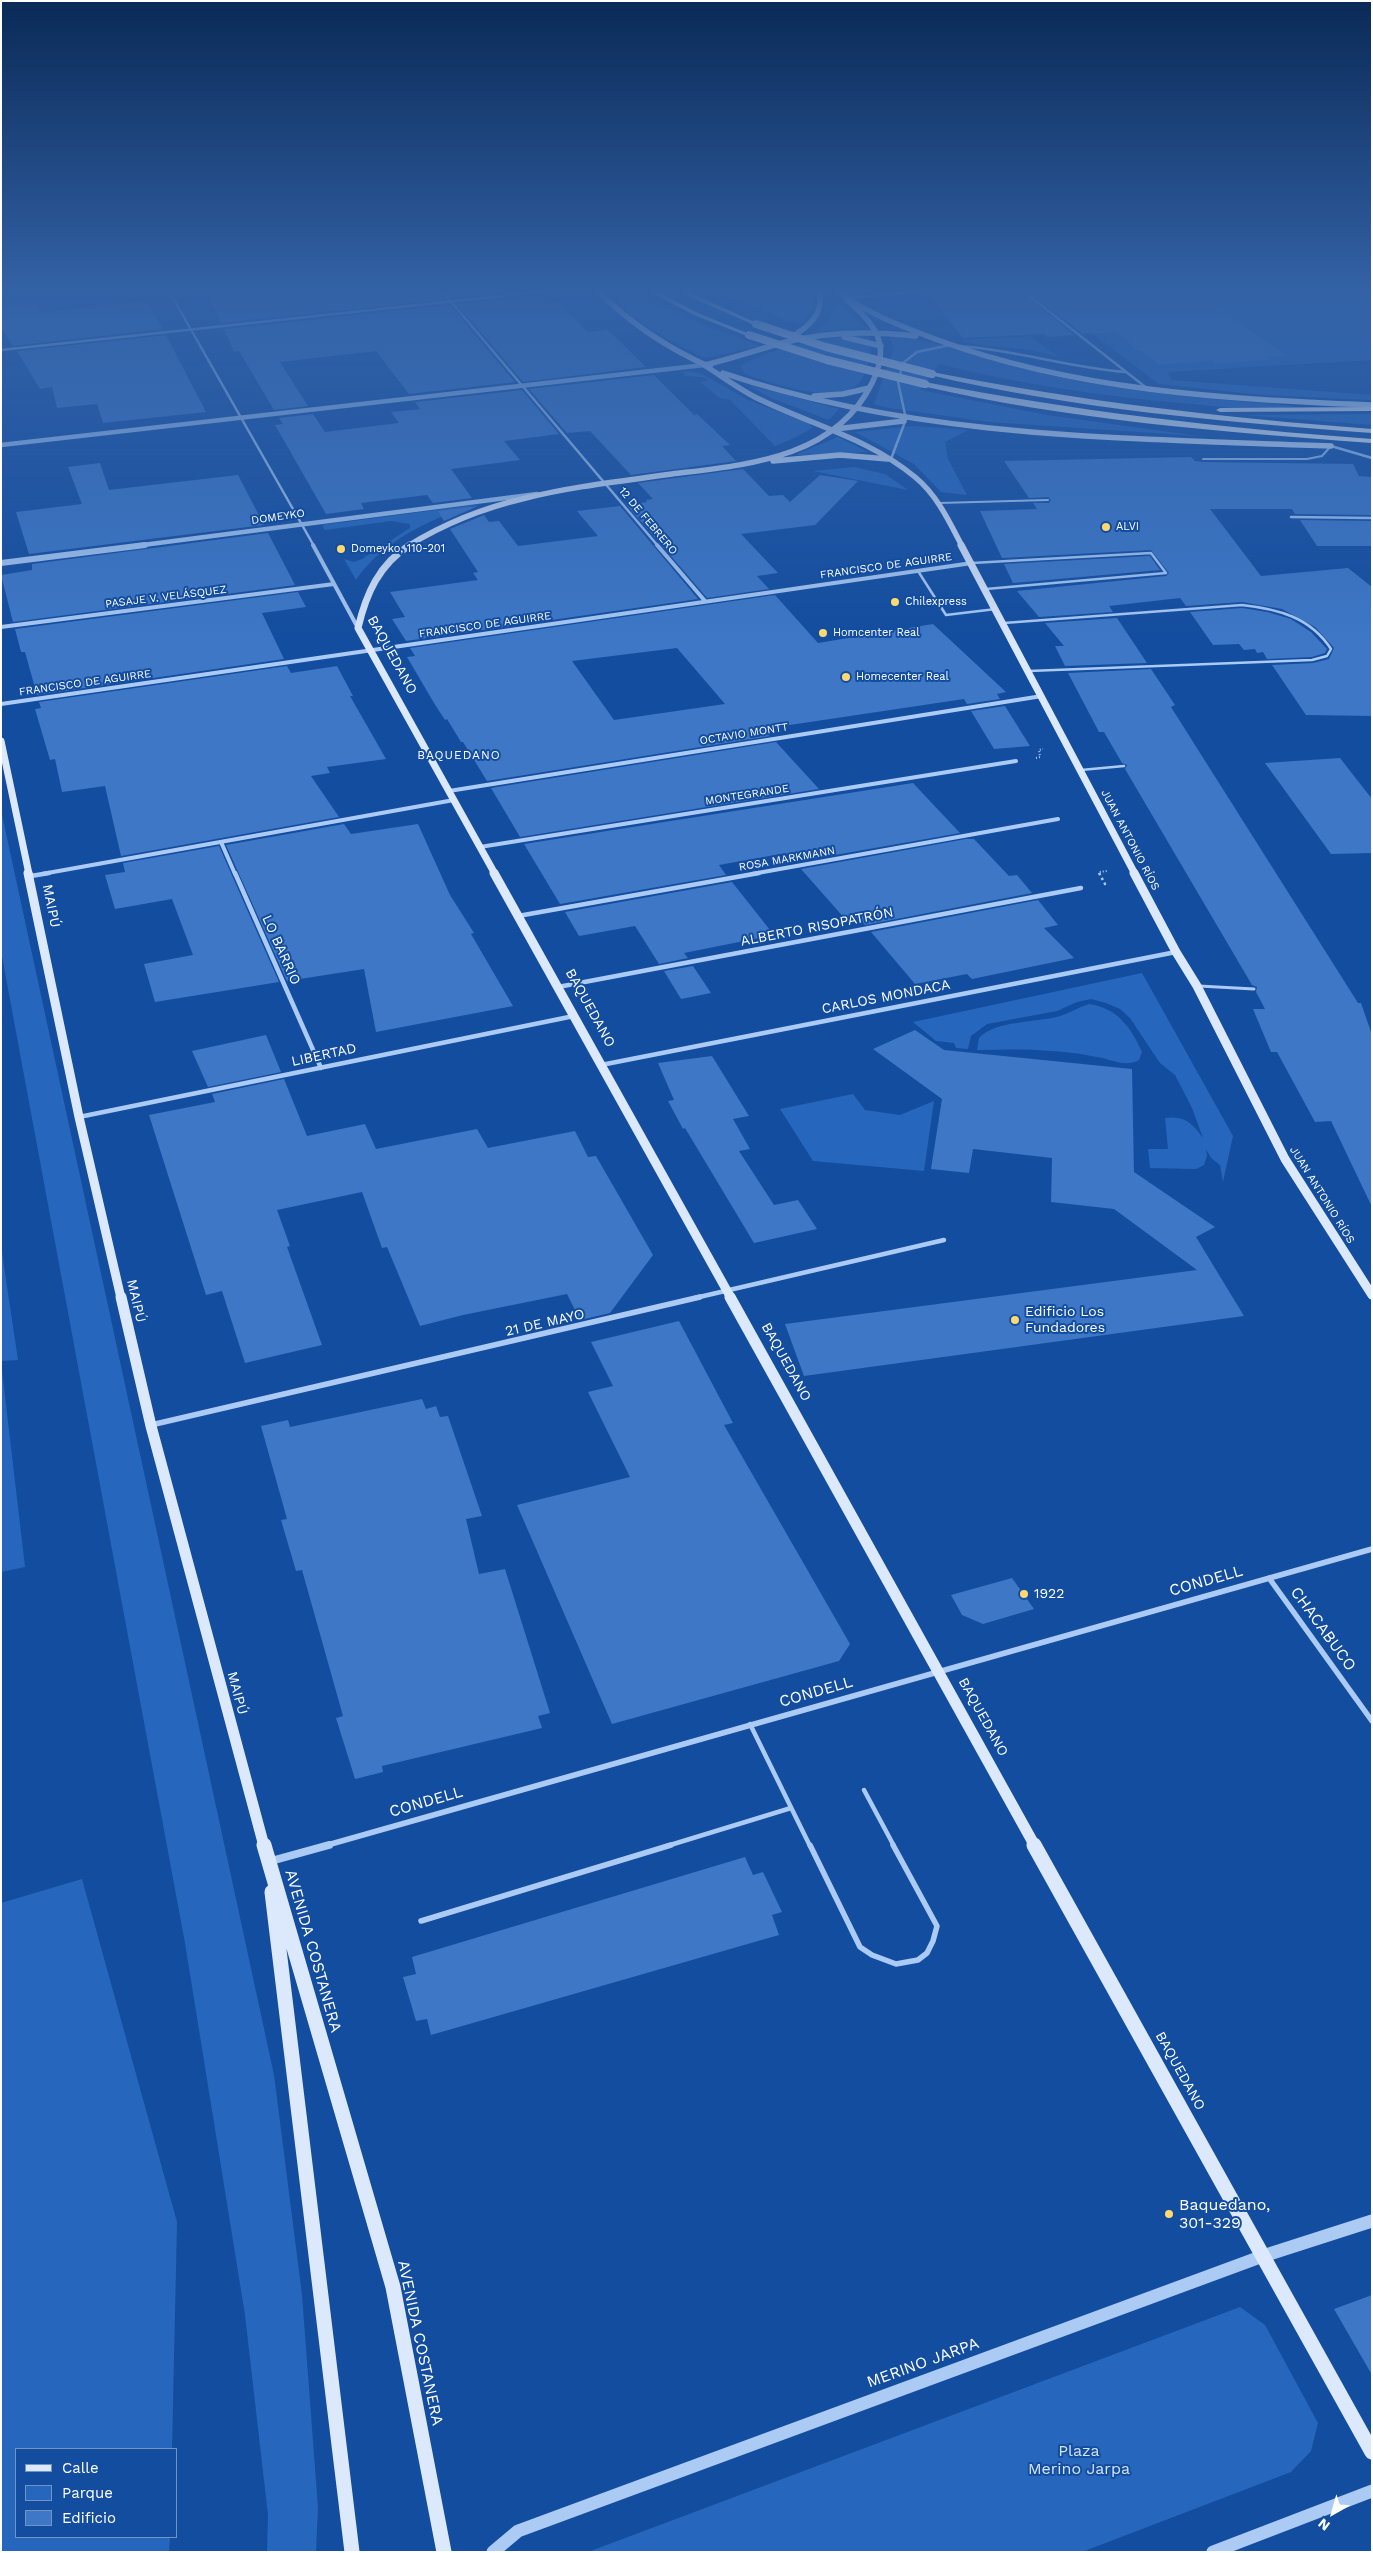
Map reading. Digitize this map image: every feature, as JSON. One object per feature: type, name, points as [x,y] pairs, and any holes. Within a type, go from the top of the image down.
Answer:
[{"type":"highway","points":[[1071,410],[1252,432],[1372,441]]},
{"type":"highway","points":[[1148,410],[1208,418],[1372,431]]},
{"type":"highway","points":[[1223,410],[1264,410]]},
{"type":"highway","points":[[1331,446],[1372,446]]},
{"type":"main road","name":"JUAN ANTONIO RÍOS","points":[[787,410],[835,429],[891,459],[916,478],[939,503],[1176,952],[1197,986],[1286,1159],[1372,1294]]},
{"type":"main road","name":"DOMEYKO","points":[[358,628],[367,592],[374,578],[384,565],[414,541],[440,527],[478,512],[557,491],[762,462],[835,429],[854,410]]},
{"type":"main road","points":[[861,410],[905,419],[1067,434],[1331,446]]},
{"type":"main road","points":[[835,429],[905,419]]},
{"type":"main road","points":[[762,462],[840,455],[891,459]]},
{"type":"main road","name":"BAQUEDANO","points":[[358,628],[1372,2452]]},
{"type":"main road","name":"MAIPÚ","points":[[1,742],[31,876],[79,1117],[151,1426],[268,1861]]},
{"type":"main road","name":"AVENIDA COSTANERA","points":[[268,1861],[352,2552]]},
{"type":"main road","name":"AVENIDA COSTANERA","points":[[268,1861],[393,2287],[444,2552]]},
{"type":"street","name":"BAQUEDANO","points":[[236,410],[302,524],[358,628]]},
{"type":"street","points":[[1,446],[307,410]]},
{"type":"street","name":"12 DE FEBRERO","points":[[543,410],[705,601]]},
{"type":"street","points":[[891,459],[905,419],[903,410]]},
{"type":"street","points":[[1331,446],[1372,458]]},
{"type":"street","name":"DOMEYKO","points":[[1,563],[557,491]]},
{"type":"street","points":[[1292,517],[1372,518]]},
{"type":"street","name":"FRANCISCO DE AGUIRRE","points":[[1,704],[972,563]]},
{"type":"street","name":"PASAJE V. VELÁSQUEZ","points":[[1,628],[334,584]]},
{"type":"street","name":"OCTAVIO MONTT","points":[[449,791],[1042,696]]},
{"type":"street","name":"MONTEGRANDE","points":[[480,847],[1016,761]]},
{"type":"street","points":[[31,876],[454,800]]},
{"type":"street","name":"ROSA MARKMANN","points":[[518,916],[1058,819]]},
{"type":"street","name":"LO BARRIO","points":[[221,842],[320,1068]]},
{"type":"street","name":"ALBERTO RISOPATRÓN","points":[[558,987],[1081,888]]},
{"type":"street","name":"CARLOS MONDACA","points":[[601,1065],[1176,952]]},
{"type":"street","name":"LIBERTAD","points":[[79,1117],[574,1016]]},
{"type":"street","name":"21 DE MAYO","points":[[151,1426],[944,1240]]},
{"type":"street","name":"CONDELL","points":[[268,1861],[1372,1549]]},
{"type":"street","name":"CHACABUCO","points":[[1269,1578],[1372,1721]]},
{"type":"street","name":"MERINO JARPA","points":[[493,2552],[518,2531],[1263,2256],[1372,2221]]},
{"type":"street","points":[[1213,2552],[1372,2491]]},
{"type":"lane","points":[[1203,459],[1307,460],[1322,456],[1331,446]]},
{"type":"lane","points":[[939,503],[1048,500]]},
{"type":"lane","points":[[972,563],[1151,553],[1166,573],[986,589]]},
{"type":"lane","points":[[918,571],[946,615],[996,609]]},
{"type":"lane","points":[[1004,623],[1242,605],[1274,609],[1305,620],[1330,649],[1327,656],[1312,660],[1029,671]]},
{"type":"lane","points":[[1081,770],[1124,766]]},
{"type":"lane","points":[[1197,986],[1254,989]]},
{"type":"lane","points":[[750,1724],[860,1947],[879,1960],[903,1965],[917,1960],[929,1952],[936,1940],[937,1926],[864,1790]]},
{"type":"lane","points":[[422,1921],[791,1808]]},
{"type":"path","points":[[1016,761],[1040,757],[1039,750],[1068,746]]},
{"type":"path","points":[[1081,888],[1105,884],[1099,872],[1133,870]]},
{"type":"green space","points":[[740,410],[774,410],[810,424],[812,428],[775,446]]},
{"type":"green space","points":[[803,410],[838,410],[829,420]]},
{"type":"green space","points":[[904,410],[1022,410],[1199,436],[990,422]]},
{"type":"green space","points":[[1372,414],[1372,425],[1244,415]]},
{"type":"green space","points":[[912,426],[968,430],[945,442],[948,459],[967,495],[941,492],[914,464],[855,432]]},
{"type":"green space","points":[[838,437],[868,452],[796,455],[797,454]]},
{"type":"green space","points":[[854,467],[885,474],[908,490],[813,471]]},
{"type":"green space","points":[[482,504],[429,522],[395,541],[367,566],[356,580],[344,559],[354,562],[362,559],[410,528],[410,524],[391,521],[325,530],[322,525]]},
{"type":"green space","points":[[1,810],[274,2075],[302,2295],[318,2508],[316,2552],[267,2552],[268,2515],[245,2315],[185,1943],[1,951]]},
{"type":"green space","points":[[1142,973],[1233,1136],[1223,1182],[1220,1165],[1211,1158],[1206,1149],[1207,1156],[1204,1165],[1196,1169],[1150,1168],[1148,1149],[1168,1149],[1165,1118],[1183,1119],[1196,1129],[1203,1138],[1192,1108],[1175,1075],[1160,1063],[1130,1018],[1120,1009],[1091,999],[1077,1002],[1057,1011],[987,1024],[971,1036],[968,1049],[956,1048],[954,1043],[936,1041],[913,1022]]},
{"type":"green space","points":[[1089,1004],[1108,1010],[1122,1020],[1142,1052],[1139,1060],[1125,1063],[1056,1051],[977,1050],[979,1038],[995,1028],[1060,1016]]},
{"type":"green space","points":[[853,1094],[865,1110],[900,1115],[934,1101],[924,1171],[813,1161],[780,1109]]},
{"type":"green space","points":[[1,1246],[18,1360],[1,1361]]},
{"type":"green space","points":[[1,1362],[25,1567],[1,1572]]},
{"type":"green space","points":[[82,1879],[177,2222],[172,2448],[15,2448],[15,2538],[170,2538],[169,2552],[1,2552],[1,1903]]},
{"type":"green space","name":"Plaza Merino Jarpa","points":[[1240,2307],[1265,2325],[1318,2423],[1311,2451],[1291,2472],[1082,2552],[588,2552]]},
{"type":"building","points":[[99,410],[205,410],[206,412],[103,423]]},
{"type":"building","points":[[409,410],[539,410],[559,434],[504,441],[520,460],[451,469],[472,498],[433,503],[427,495],[361,503],[364,509],[326,514],[275,425],[283,424],[279,418],[313,414],[325,432],[399,423],[391,412]]},
{"type":"building","points":[[547,410],[689,410],[694,415],[697,414],[730,445],[722,446],[736,461],[631,475],[590,431],[567,433]]},
{"type":"building","points":[[1191,457],[1195,461],[1203,462],[1353,464],[1359,476],[1372,477],[1372,515],[1295,514],[1292,509],[1210,509],[1261,576],[1348,568],[1372,587],[1372,716],[1306,715],[1272,665],[1313,663],[1329,659],[1334,648],[1315,627],[1282,609],[1242,602],[1186,606],[1180,598],[1109,606],[1113,612],[1039,617],[1017,591],[1166,576],[1169,573],[1151,550],[1002,558],[980,511],[1037,509],[1033,503],[1049,503],[1051,500],[1048,497],[1029,498],[1004,461]]},
{"type":"building","points":[[100,463],[109,490],[238,475],[264,525],[29,554],[16,512],[82,504],[68,467]]},
{"type":"building","points":[[743,469],[769,496],[783,495],[790,502],[820,475],[858,481],[815,525],[741,534],[778,573],[757,576],[769,589],[707,598],[627,505],[647,502],[646,500],[653,499],[638,483]]},
{"type":"building","points":[[478,506],[444,521],[438,511]]},
{"type":"building","points":[[620,506],[698,599],[406,641],[392,619],[405,617],[390,592],[478,580],[473,573],[478,572],[450,529],[484,515],[489,522],[499,521],[518,546],[598,536],[577,511]]},
{"type":"building","points":[[1300,520],[1372,521],[1372,546],[1317,546]]},
{"type":"building","points":[[268,533],[295,585],[13,622],[1,575],[32,570],[32,564]]},
{"type":"building","points":[[1150,556],[1160,570],[1013,583],[1004,564]]},
{"type":"building","points":[[298,592],[306,607],[262,613],[284,659],[37,695],[25,652],[21,652],[15,629]]},
{"type":"building","points":[[775,595],[818,643],[933,624],[1006,692],[997,694],[1000,699],[967,704],[964,699],[763,729],[770,736],[487,781],[463,742],[461,742],[447,719],[445,720],[434,703],[407,657],[415,656],[410,648]],"holes":[[[677,648],[725,704],[614,720],[572,661]]]},
{"type":"building","points":[[1242,608],[1267,612],[1291,619],[1311,632],[1327,649],[1325,653],[1312,657],[1267,659],[1263,652],[1257,653],[1255,649],[1244,650],[1239,644],[1213,645],[1190,612]]},
{"type":"building","points":[[1117,618],[1147,663],[1065,666],[1055,646],[1064,646],[1045,623]]},
{"type":"building","points":[[287,666],[291,673],[337,666],[353,696],[350,696],[386,759],[327,767],[330,773],[311,776],[339,817],[121,856],[105,786],[62,792],[55,759],[50,760],[35,709],[41,708],[39,702]]},
{"type":"building","points":[[1151,669],[1175,705],[1171,707],[1358,1003],[1361,1003],[1372,1035],[1372,1207],[1331,1121],[1315,1122],[1277,1052],[1271,1052],[1253,1009],[1265,1009],[1256,992],[1257,987],[1252,985],[1125,769],[1127,765],[1122,763],[1104,732],[1099,732],[1068,673]]},
{"type":"building","points":[[1005,706],[1030,746],[994,749],[971,711]]},
{"type":"building","points":[[776,742],[819,789],[520,837],[491,788]]},
{"type":"building","points":[[1340,758],[1372,799],[1372,853],[1331,854],[1265,763]]},
{"type":"building","points":[[913,783],[960,833],[795,862],[786,853],[719,865],[726,875],[560,904],[524,844]]},
{"type":"building","points":[[344,824],[351,834],[418,824],[450,895],[474,933],[471,934],[513,1006],[376,1032],[364,969],[287,981],[226,845]]},
{"type":"building","points":[[974,839],[1009,876],[1017,875],[1032,893],[865,925],[859,917],[846,920],[801,869]]},
{"type":"building","points":[[219,846],[279,982],[155,1002],[144,964],[193,955],[172,899],[115,909],[105,875],[125,872],[123,863]]},
{"type":"building","points":[[732,882],[774,935],[684,953],[688,958],[659,964],[635,926],[579,936],[565,912]]},
{"type":"building","points":[[1038,900],[1058,925],[1044,928],[1074,958],[972,979],[967,974],[915,984],[871,932]]},
{"type":"building","points":[[693,966],[711,993],[681,999],[664,971]]},
{"type":"building","points":[[915,1030],[944,1050],[1132,1069],[1134,1172],[1215,1227],[1196,1237],[1244,1316],[804,1376],[785,1324],[1197,1270],[1114,1209],[1051,1202],[1052,1158],[973,1149],[969,1173],[931,1169],[942,1099],[873,1049]]},
{"type":"building","points":[[266,1035],[281,1072],[208,1087],[192,1051]]},
{"type":"building","points":[[712,1056],[749,1116],[733,1119],[750,1149],[739,1151],[774,1205],[798,1200],[817,1229],[754,1243],[685,1128],[683,1129],[668,1101],[674,1100],[658,1063]]},
{"type":"building","points":[[284,1079],[307,1136],[365,1124],[376,1149],[477,1129],[488,1148],[575,1131],[588,1157],[596,1156],[653,1255],[610,1313],[580,1320],[567,1294],[463,1315],[420,1326],[387,1247],[382,1248],[362,1192],[277,1210],[290,1246],[287,1247],[322,1345],[245,1363],[222,1291],[206,1295],[149,1115],[215,1102],[212,1094]]},
{"type":"building","points":[[679,1321],[733,1423],[724,1425],[850,1644],[839,1661],[612,1724],[517,1505],[630,1477],[588,1392],[613,1386],[591,1342]]},
{"type":"building","points":[[422,1399],[426,1409],[436,1406],[440,1417],[448,1416],[482,1516],[466,1519],[479,1574],[505,1569],[550,1713],[538,1716],[542,1728],[382,1766],[383,1772],[355,1779],[336,1718],[343,1716],[302,1570],[296,1571],[281,1520],[287,1519],[261,1426],[288,1420],[290,1427]]},
{"type":"building","points":[[1012,1578],[1034,1609],[983,1624],[962,1615],[951,1595]]},
{"type":"building","points":[[745,1857],[753,1875],[763,1872],[782,1912],[772,1915],[779,1935],[431,2035],[427,2019],[416,2021],[403,1977],[416,1974],[412,1957]]},
{"type":"building","points":[[1372,2295],[1372,2375],[1334,2309]]},
{"type":"place","name":"ALVI","points":[[1106,527]]},
{"type":"place","name":"Domeyko, 110-201","points":[[341,549]]},
{"type":"place","name":"Chilexpress","points":[[895,602]]},
{"type":"place","name":"Homcenter Real","points":[[823,633]]},
{"type":"place","name":"Homecenter Real","points":[[846,677]]},
{"type":"place","name":"Edificio Los Fundadores","points":[[1015,1320]]},
{"type":"place","name":"1922","points":[[1024,1594]]},
{"type":"place","name":"Baquedano, 301-329","points":[[1169,2214]]},
{"type":"district","name":"BAQUEDANO","points":[[459,755]]}]
